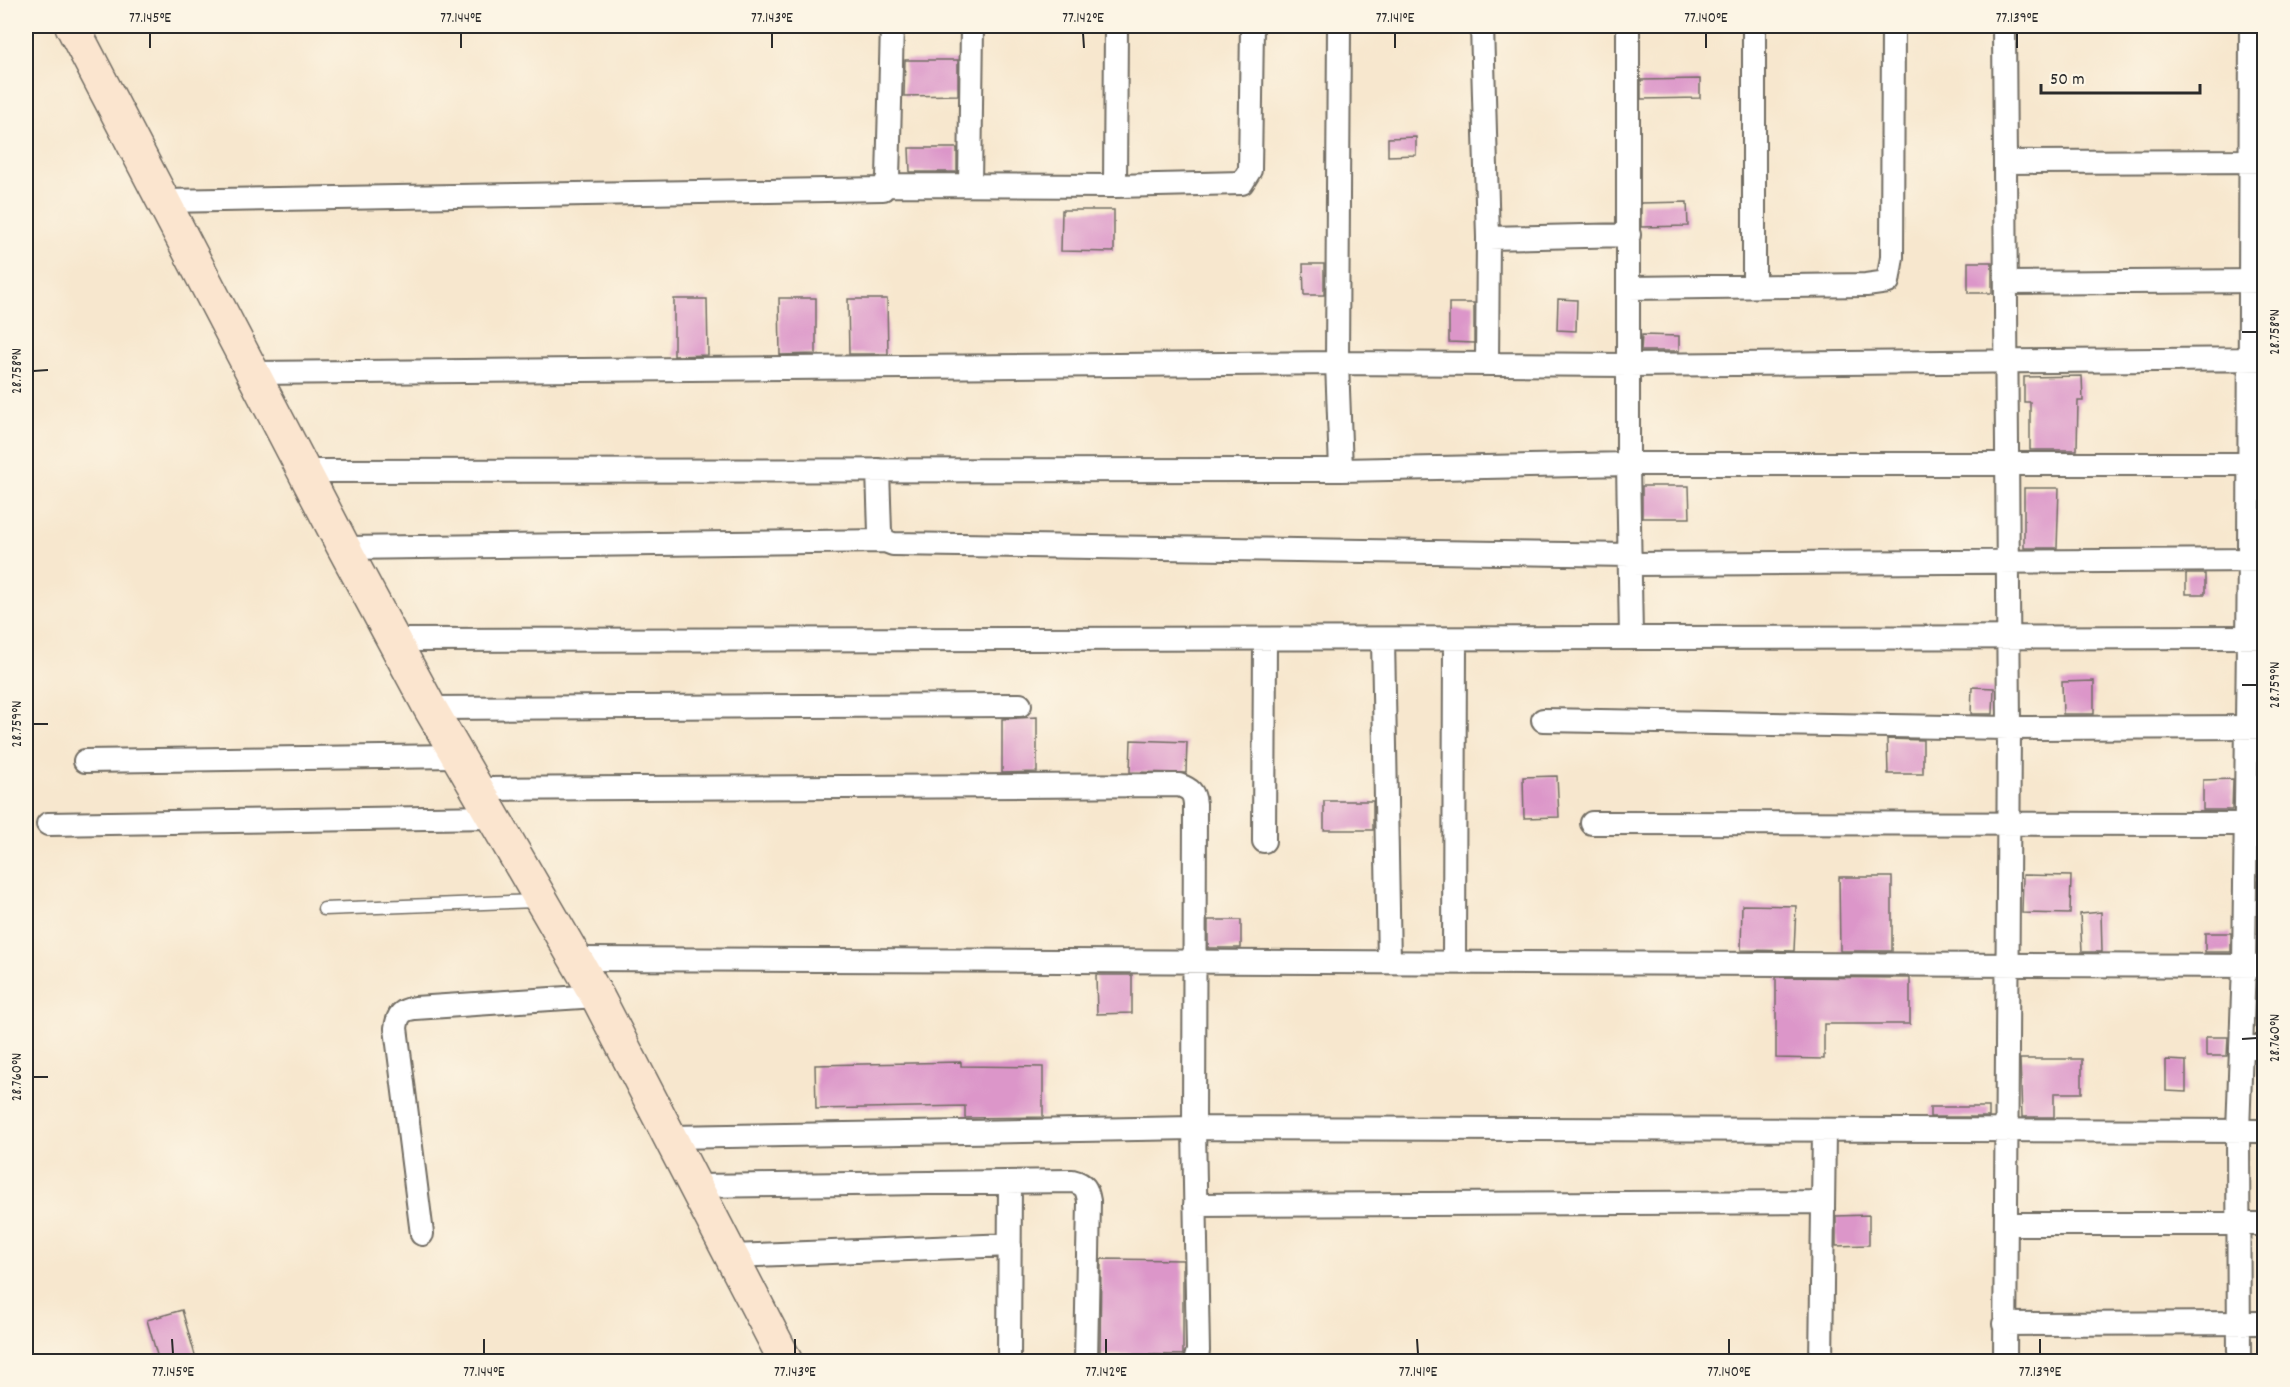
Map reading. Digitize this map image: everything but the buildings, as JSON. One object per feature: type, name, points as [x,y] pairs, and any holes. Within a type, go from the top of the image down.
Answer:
[{"type":"street","points":[[72,26],[344,548],[430,708],[597,996],[786,1362]]},
{"type":"street","points":[[887,185],[891,26]]},
{"type":"street","points":[[970,185],[972,26]]},
{"type":"street","points":[[1115,186],[1116,26]]},
{"type":"street","points":[[164,201],[876,190],[887,185],[1237,184],[1246,178],[1250,170],[1252,26]]},
{"type":"street","points":[[1339,26],[1337,363],[1341,470]]},
{"type":"street","points":[[1482,26],[1488,238],[1487,364]]},
{"type":"street","points":[[1628,26],[1628,464],[1631,638]]},
{"type":"street","points":[[1754,26],[1754,286]]},
{"type":"street","points":[[1629,288],[1866,285],[1888,282],[1892,257],[1893,26]]},
{"type":"street","points":[[2004,26],[2009,638],[2005,1362]]},
{"type":"street","points":[[2239,1362],[2238,1131],[2241,1047],[2254,966],[2257,161],[2251,26]]},
{"type":"street","points":[[2005,162],[2257,161]]},
{"type":"street","points":[[1488,238],[1629,236]]},
{"type":"street","points":[[2006,283],[2256,281]]},
{"type":"street","points":[[252,373],[1337,363],[1629,365],[2257,359]]},
{"type":"street","points":[[305,471],[1341,470],[1628,464],[2007,462],[2257,464]]},
{"type":"street","points":[[878,470],[880,532],[885,541]]},
{"type":"street","points":[[344,548],[885,541],[893,544],[917,545],[1630,560],[2008,562],[2257,560]]},
{"type":"street","points":[[395,640],[2256,637]]},
{"type":"street","points":[[1383,639],[1389,962]]},
{"type":"street","points":[[1454,962],[1455,639]]},
{"type":"street","points":[[1264,841],[1265,640]]},
{"type":"street","points":[[430,708],[1020,705]]},
{"type":"street","points":[[1543,720],[2009,728],[2256,727]]},
{"type":"street","points":[[85,761],[458,756]]},
{"type":"street","points":[[477,789],[1179,785],[1190,789],[1194,795],[1195,804],[1194,1128],[1198,1351],[1195,1362]]},
{"type":"street","points":[[48,824],[494,817]]},
{"type":"street","points":[[1592,823],[2255,824]]},
{"type":"street","points":[[575,958],[2254,966]]},
{"type":"street","points":[[422,1234],[396,1028],[398,1016],[404,1010],[415,1008],[597,996]]},
{"type":"street","points":[[2241,1047],[2265,1047]]},
{"type":"street","points":[[671,1137],[1194,1128],[2265,1131]]},
{"type":"street","points":[[1821,1362],[1824,1131]]},
{"type":"street","points":[[697,1186],[1072,1180],[1082,1183],[1087,1189],[1089,1201],[1086,1362]]},
{"type":"street","points":[[1010,1182],[1010,1362]]},
{"type":"street","points":[[1195,1205],[1823,1202]]},
{"type":"street","points":[[2006,1224],[2265,1224]]},
{"type":"street","points":[[732,1256],[1010,1245]]},
{"type":"street","points":[[2004,1324],[2265,1323]]},
{"type":"lane","points":[[324,909],[542,901]]}]
